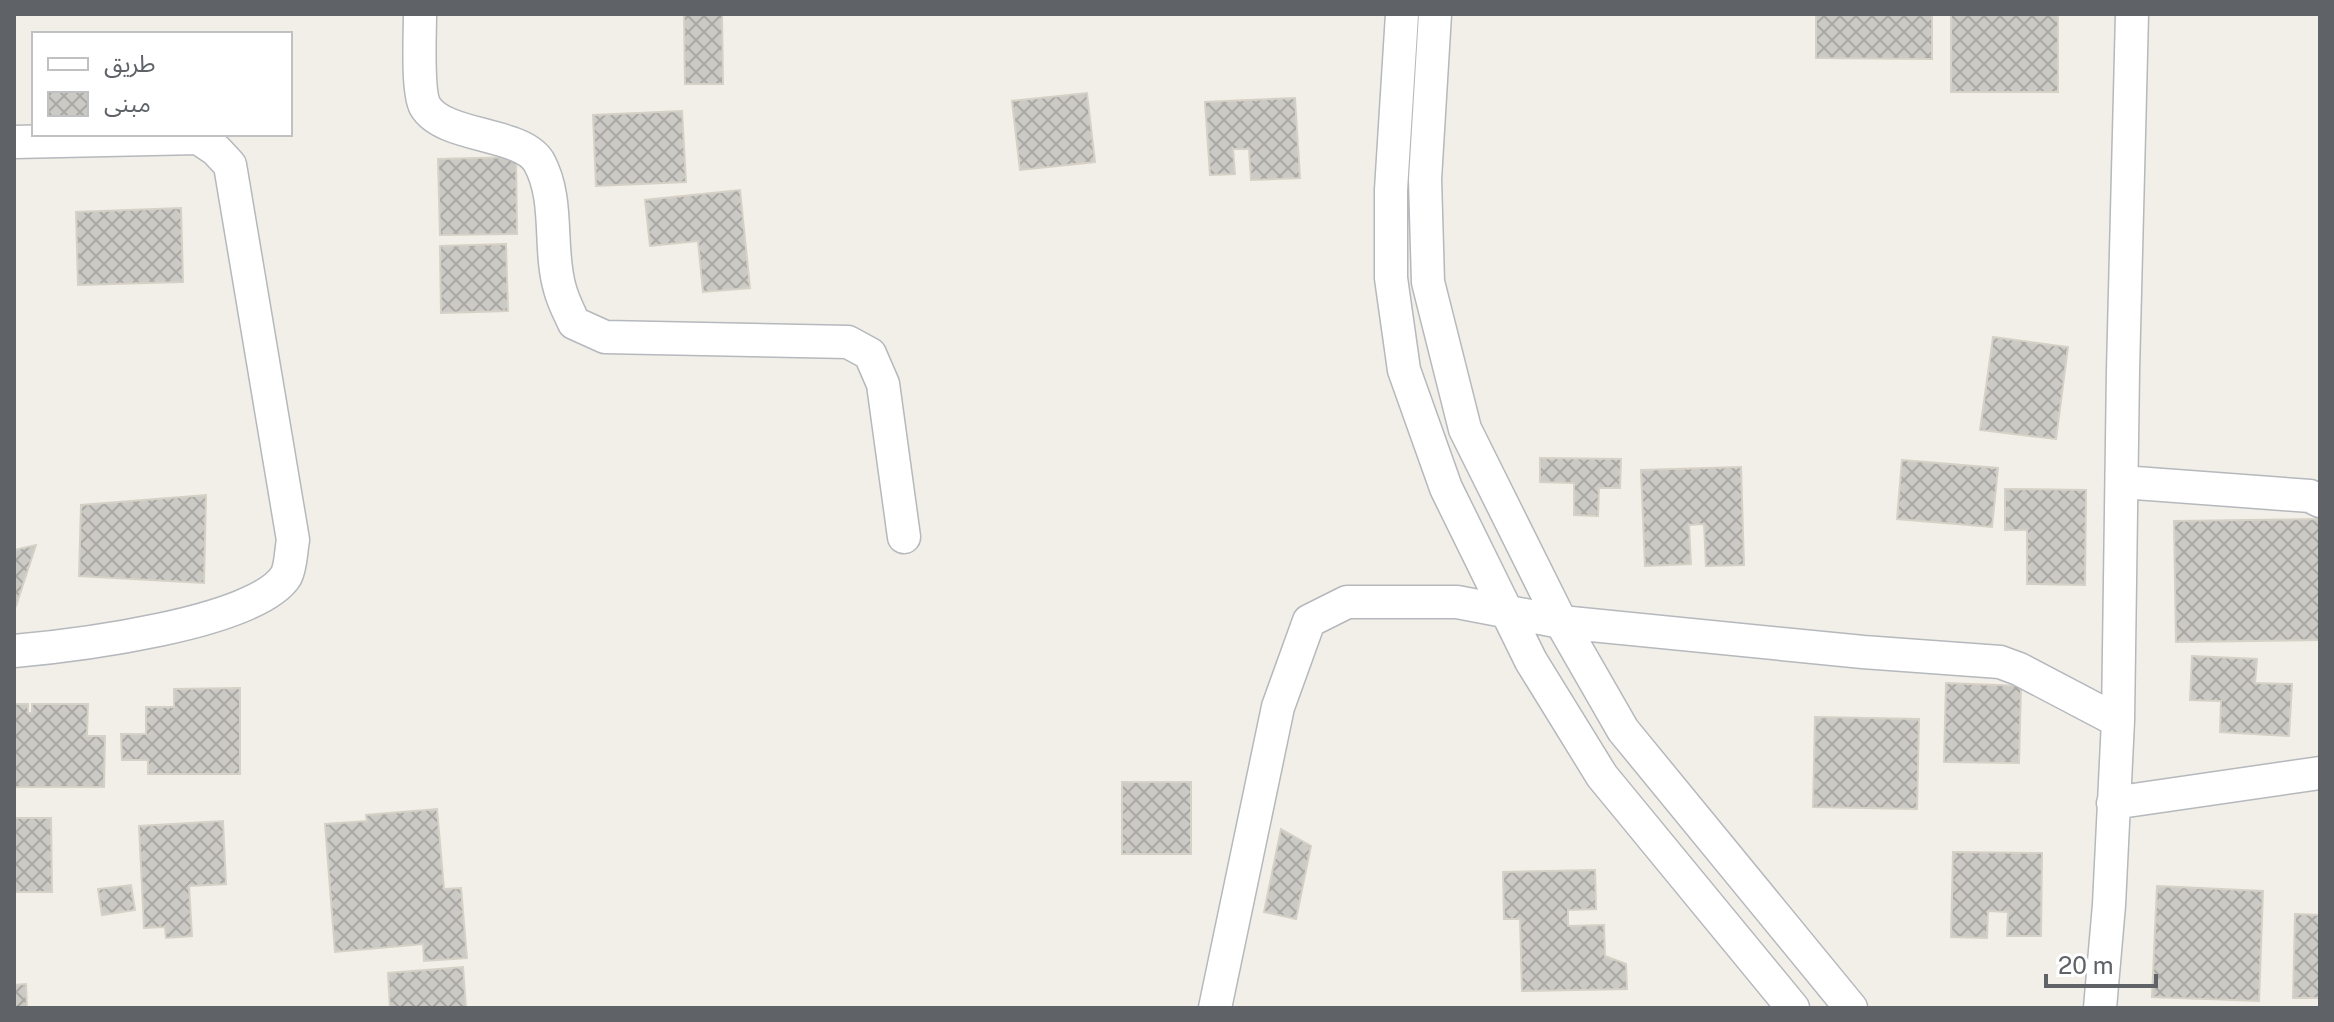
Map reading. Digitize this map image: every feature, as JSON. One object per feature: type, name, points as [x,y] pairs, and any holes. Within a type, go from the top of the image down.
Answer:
[{"type":"street","points":[[420,14],[422,94],[426,108],[445,121],[527,149],[538,160],[551,209],[559,289],[574,323],[605,337],[848,342],[870,354],[883,384],[904,537]]},
{"type":"street","points":[[1402,14],[1391,190],[1391,278],[1404,370],[1446,488],[1531,661],[1602,776],[1793,1008]]},
{"type":"street","points":[[1435,14],[1425,179],[1428,282],[1465,429],[1561,622],[1623,730],[1851,1008]]},
{"type":"street","points":[[2100,1008],[2109,905],[2118,721],[2132,14]]},
{"type":"street","points":[[14,142],[198,138],[216,150],[230,165],[293,540],[286,575],[257,602],[151,633],[14,651]]},
{"type":"street","points":[[2122,482],[2310,496],[2320,501]]},
{"type":"street","points":[[1215,1008],[1278,707],[1309,621],[1347,602],[1457,602],[1561,622],[1863,652],[2000,662],[2118,721]]},
{"type":"street","points":[[2113,803],[2320,773]]},
{"type":"building","points":[[684,14],[722,14],[723,84],[685,84]]},
{"type":"building","points":[[1816,14],[1932,14],[1932,59],[1816,58]]},
{"type":"building","points":[[1951,14],[2058,14],[2058,92],[1951,92]]},
{"type":"building","points":[[1087,93],[1095,162],[1020,170],[1012,101]]},
{"type":"building","points":[[1295,98],[1300,178],[1251,180],[1249,149],[1233,149],[1235,174],[1210,175],[1205,102]]},
{"type":"building","points":[[682,111],[686,182],[596,186],[593,115]]},
{"type":"building","points":[[516,157],[517,234],[440,235],[438,159]]},
{"type":"building","points":[[740,190],[750,288],[703,292],[698,241],[650,246],[645,200]]},
{"type":"building","points":[[181,208],[183,282],[78,285],[76,212]]},
{"type":"building","points":[[506,244],[508,311],[441,313],[440,246]]},
{"type":"building","points":[[1993,337],[2068,347],[2056,439],[1980,430]]},
{"type":"building","points":[[1540,458],[1621,459],[1620,488],[1599,488],[1598,516],[1574,515],[1574,483],[1540,482]]},
{"type":"building","points":[[1902,460],[1998,468],[1992,527],[1897,519]]},
{"type":"building","points":[[1741,467],[1744,565],[1706,566],[1704,524],[1689,525],[1691,564],[1645,566],[1641,470]]},
{"type":"building","points":[[2005,489],[2086,490],[2085,585],[2027,584],[2027,530],[2005,530]]},
{"type":"building","points":[[206,495],[204,583],[79,576],[81,505]]},
{"type":"building","points":[[2320,519],[2320,640],[2176,642],[2174,521]]},
{"type":"building","points":[[36,545],[16,606],[14,607],[14,550]]},
{"type":"building","points":[[2192,656],[2257,659],[2255,683],[2292,684],[2289,736],[2220,732],[2221,701],[2190,700]]},
{"type":"building","points":[[1946,683],[2021,686],[2019,763],[1944,762]]},
{"type":"building","points":[[240,688],[240,774],[148,774],[148,760],[122,760],[121,734],[146,734],[146,707],[174,707],[174,689]]},
{"type":"building","points":[[14,704],[28,704],[28,713],[32,713],[32,704],[88,704],[87,736],[105,736],[104,787],[14,787]]},
{"type":"building","points":[[1815,717],[1919,719],[1917,809],[1813,807]]},
{"type":"building","points":[[1122,782],[1191,782],[1191,854],[1122,854]]},
{"type":"building","points":[[437,809],[444,889],[461,888],[467,958],[424,961],[423,944],[335,952],[325,824],[367,821],[366,815]]},
{"type":"building","points":[[14,818],[51,818],[52,892],[14,892]]},
{"type":"building","points":[[223,821],[226,884],[189,886],[192,936],[166,938],[165,927],[144,928],[139,826]]},
{"type":"building","points":[[1281,829],[1311,846],[1296,919],[1264,912]]},
{"type":"building","points":[[1953,852],[2042,853],[2041,936],[2007,936],[2008,912],[1988,911],[1987,938],[1951,937]]},
{"type":"building","points":[[1595,870],[1596,909],[1568,910],[1568,926],[1604,925],[1605,956],[1626,964],[1627,989],[1522,991],[1520,919],[1504,919],[1503,872]]},
{"type":"building","points":[[131,885],[135,910],[102,915],[98,889]]},
{"type":"building","points":[[2157,886],[2263,891],[2259,1001],[2152,997]]},
{"type":"building","points":[[2295,914],[2320,915],[2320,998],[2293,998]]},
{"type":"building","points":[[463,967],[466,1008],[390,1008],[388,973]]},
{"type":"building","points":[[26,984],[27,1008],[14,1008],[14,985]]}]
